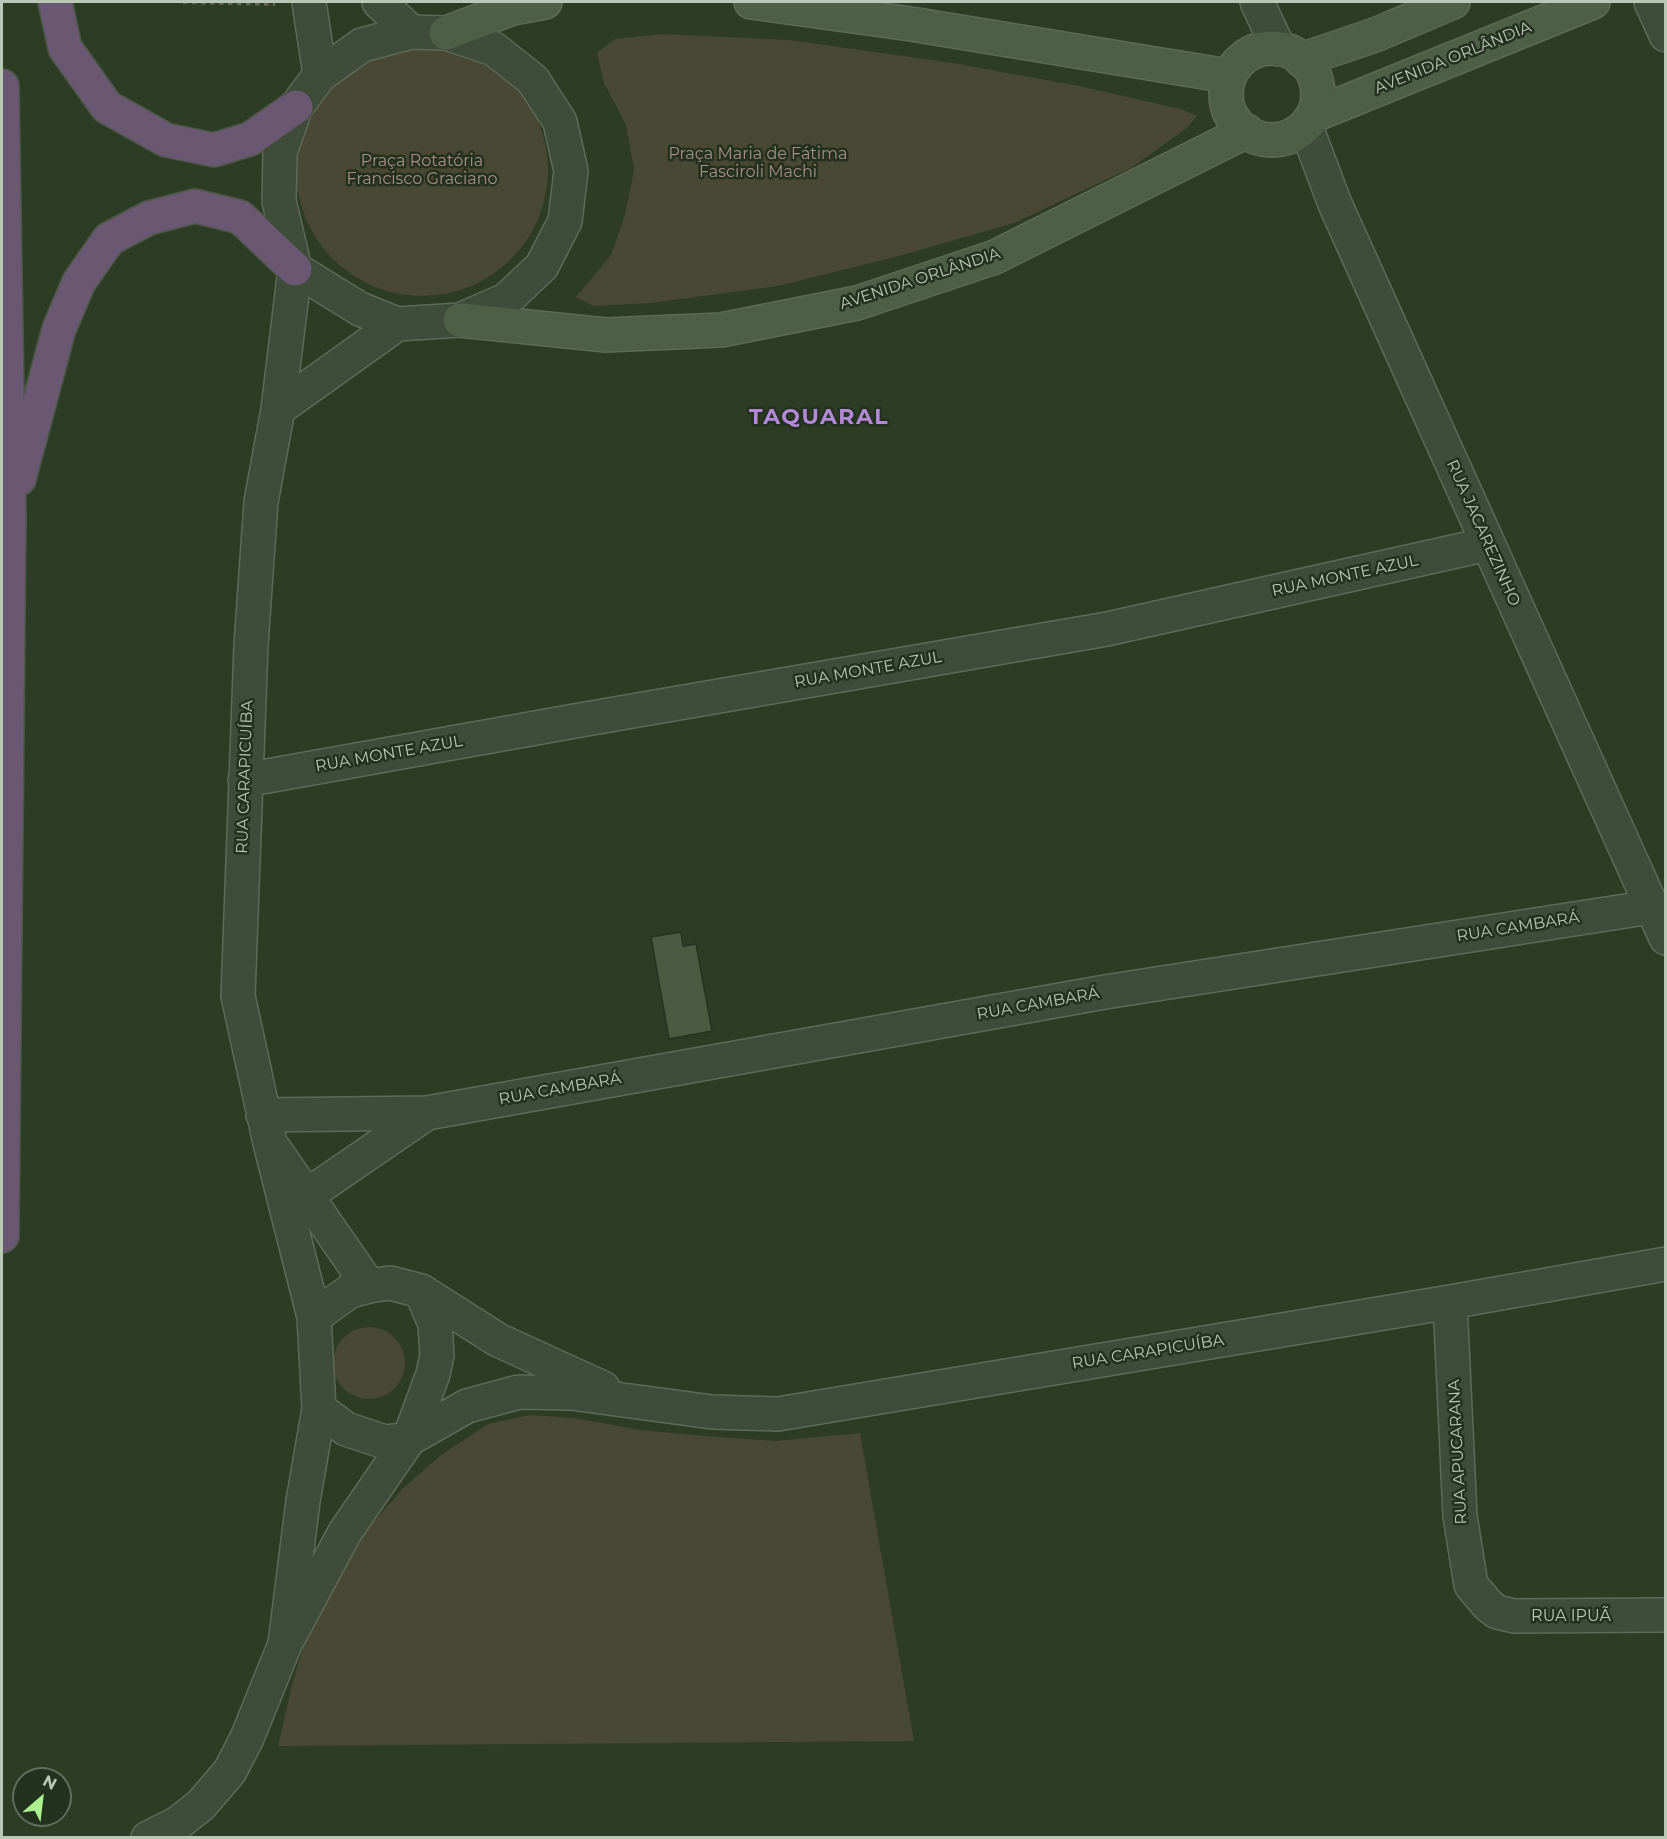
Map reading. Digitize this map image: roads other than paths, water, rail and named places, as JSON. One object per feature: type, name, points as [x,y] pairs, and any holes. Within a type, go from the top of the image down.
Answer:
[{"type":"highway","points":[[55,2],[65,48],[107,107],[166,140],[214,150],[250,139],[296,107]]},
{"type":"highway","points":[[2,86],[9,519],[2,1236]]},
{"type":"highway","points":[[9,519],[59,329],[79,282],[109,239],[149,218],[195,206],[240,217],[295,269]]},
{"type":"street","points":[[379,2],[411,32]]},
{"type":"street","points":[[446,33],[513,8],[545,2]]},
{"type":"street","points":[[751,2],[910,24],[1228,76]]},
{"type":"street","points":[[1257,2],[1290,54],[1312,71],[1317,85],[1318,100],[1310,121],[1287,138],[1277,139],[1266,139],[1247,131],[1234,118],[1226,101],[1228,76],[1234,66],[1249,54],[1266,48],[1290,54],[1375,35],[1452,2]]},
{"type":"street","name":"AVENIDA ORLÂNDIA","points":[[1310,121],[1593,2]]},
{"type":"street","points":[[1651,2],[1665,35]]},
{"type":"street","points":[[310,4],[320,75]]},
{"type":"street","points":[[411,32],[446,33],[494,49],[533,80],[560,122],[571,171],[565,221],[542,266],[506,300],[460,320],[397,324],[360,309],[295,269],[279,201],[280,152],[296,107],[320,75],[362,45],[411,32]]},
{"type":"street","name":"RUA JACAREZINHO","points":[[1310,121],[1335,204],[1665,938]]},
{"type":"street","name":"AVENIDA ORLÂNDIA","points":[[460,320],[617,335],[721,330],[857,303],[995,257],[1247,131]]},
{"type":"street","name":"RUA CARAPICUÍBA","points":[[295,269],[278,409],[261,502],[244,780],[238,996],[267,1129],[314,1317],[319,1409],[346,1429],[385,1442],[409,1439],[468,1406],[519,1392],[571,1393],[712,1412],[778,1414],[1665,1264]]},
{"type":"street","points":[[278,409],[397,324]]},
{"type":"street","name":"RUA MONTE AZUL","points":[[244,780],[1107,629],[1488,544]]},
{"type":"street","name":"RUA CAMBARÁ","points":[[267,1129],[427,1113],[1105,992],[1651,907]]},
{"type":"street","name":"RUA CAMBARÁ","points":[[306,1196],[427,1113]]},
{"type":"street","name":"RUA CARAPICUÍBA","points":[[267,1129],[306,1196],[369,1286]]},
{"type":"street","name":"RUA CARAPICUÍBA","points":[[314,1317],[350,1291],[369,1286],[390,1283],[421,1291],[498,1340],[629,1401]]},
{"type":"street","points":[[148,1838],[178,1824],[201,1805],[230,1771],[285,1644],[345,1532],[409,1439],[433,1374],[436,1355],[435,1324],[421,1291]]},
{"type":"street","name":"RUA APUCARANA","points":[[1450,1302],[1460,1516],[1471,1585],[1481,1599]]},
{"type":"street","points":[[285,1644],[303,1501],[319,1409]]},
{"type":"street","name":"RUA IPUÃ","points":[[1481,1599],[1497,1612],[1514,1616],[1665,1615]]},
{"type":"district","name":"TAQUARAL","points":[[819,418]]},
{"type":"park label","name":"Praça Maria de Fátima Fasciroli Machi","points":[[758,163]]},
{"type":"park label","name":"Praça Rotatória Francisco Graciano","points":[[422,170]]}]
